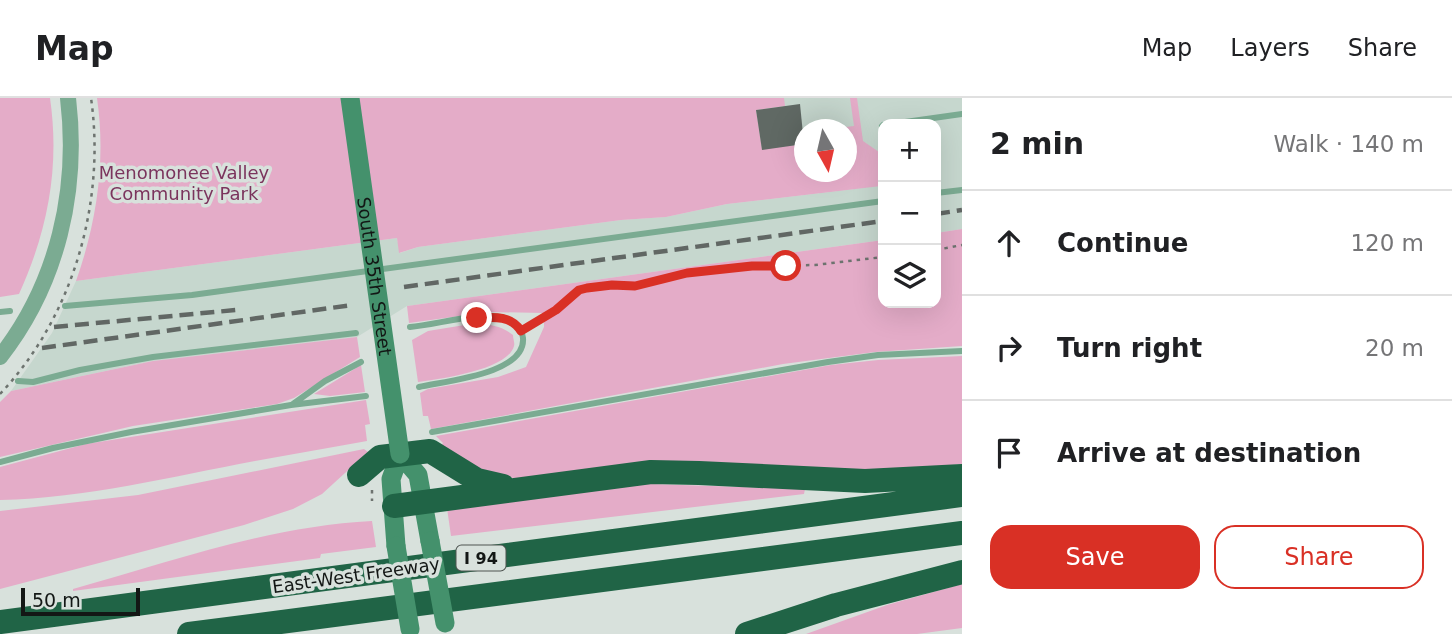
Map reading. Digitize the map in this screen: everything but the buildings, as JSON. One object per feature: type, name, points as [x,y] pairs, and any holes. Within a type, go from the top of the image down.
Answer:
[{"type":"highway","points":[[359,475],[380,457],[430,452],[477,480],[524,488]]},
{"type":"highway","points":[[394,506],[651,472],[865,481],[962,476]]},
{"type":"highway","name":"East-West Freeway","points":[[0,622],[962,495]]},
{"type":"highway","name":"East-West Freeway","points":[[189,634],[962,533]]},
{"type":"highway","points":[[747,634],[836,605],[962,572]]},
{"type":"main road","name":"South 35th Street","points":[[349,98],[400,454]]},
{"type":"main road","points":[[410,631],[396,546],[391,479],[400,454],[418,475],[446,629]]},
{"type":"street","points":[[0,357],[38,296],[60,238],[69,195],[71,167],[68,98]]},
{"type":"lane","points":[[926,119],[962,114]]},
{"type":"lane","points":[[941,192],[962,190]]},
{"type":"lane","points":[[65,306],[192,295],[878,202]]},
{"type":"lane","points":[[0,312],[10,311]]},
{"type":"lane","points":[[411,331],[424,326],[500,317],[519,327],[521,331],[523,347],[517,357],[505,366],[419,387]]},
{"type":"lane","points":[[18,381],[33,382],[152,357],[356,333]]},
{"type":"lane","points":[[432,432],[828,362],[878,355],[962,351]]},
{"type":"lane","points":[[291,405],[325,381],[361,362]]},
{"type":"lane","points":[[0,463],[16,456],[90,440],[291,405],[366,396]]},
{"type":"path","points":[[941,249],[962,245]]},
{"type":"path","points":[[521,331],[556,310],[579,290],[587,288],[635,286],[687,273],[752,266],[814,265],[878,258]]},
{"type":"shaded area","points":[[596,98],[962,98],[962,229],[941,232],[941,119],[878,119],[878,186],[611,217]]},
{"type":"shaded area","points":[[878,186],[878,241],[407,306],[357,337],[153,361],[11,391],[52,333],[76,281],[397,238],[400,253],[418,247],[621,220],[666,217],[727,204]]},
{"type":"green space","points":[[0,98],[50,98],[53,149],[49,198],[29,270],[19,294],[0,297]]},
{"type":"green space","name":"Menomonee Valley Community Park","points":[[97,98],[784,98],[785,106],[756,110],[762,149],[794,145],[794,182],[857,182],[857,119],[853,119],[850,98],[857,98],[863,141],[878,151],[878,186],[727,204],[666,217],[621,220],[418,247],[399,253],[397,238],[76,281],[98,191],[100,121]]},
{"type":"green space","points":[[962,229],[962,346],[875,352],[783,364],[431,429],[428,416],[423,416],[420,393],[428,389],[498,377],[526,367],[544,327],[544,313],[489,312],[409,323],[407,306],[878,241],[878,308],[941,308],[941,232]]},
{"type":"green space","points":[[477,323],[492,325],[513,335],[514,345],[509,354],[472,372],[418,382],[412,340],[428,331]]},
{"type":"green space","points":[[357,337],[360,357],[294,398],[277,404],[133,426],[0,457],[0,402],[11,391],[153,361]]},
{"type":"green space","points":[[962,356],[962,464],[903,470],[519,479],[482,472],[441,446],[443,443],[436,436],[831,365]]},
{"type":"green space","points":[[361,365],[365,392],[330,396],[314,394]]},
{"type":"green space","points":[[366,400],[370,424],[365,425],[367,441],[97,491],[0,500],[0,467],[86,444]]},
{"type":"green space","points":[[364,449],[368,452],[322,494],[293,509],[244,525],[0,589],[0,511],[138,495]]},
{"type":"green space","points":[[622,483],[805,489],[804,494],[451,536],[447,508]]},
{"type":"green space","points":[[372,521],[376,547],[321,554],[320,558],[73,591],[183,557],[258,538],[334,524]]},
{"type":"green space","points":[[962,584],[962,628],[917,634],[806,634],[887,605]]},
{"type":"railway","points":[[941,213],[962,210]]},
{"type":"railway","points":[[404,287],[878,222]]},
{"type":"railway","points":[[42,348],[352,305]]},
{"type":"railway","points":[[54,327],[236,310]]},
{"type":"route","points":[[477,318],[500,317],[511,321],[521,331],[556,310],[579,290],[587,288],[635,286],[687,273],[752,266],[786,266]]}]
